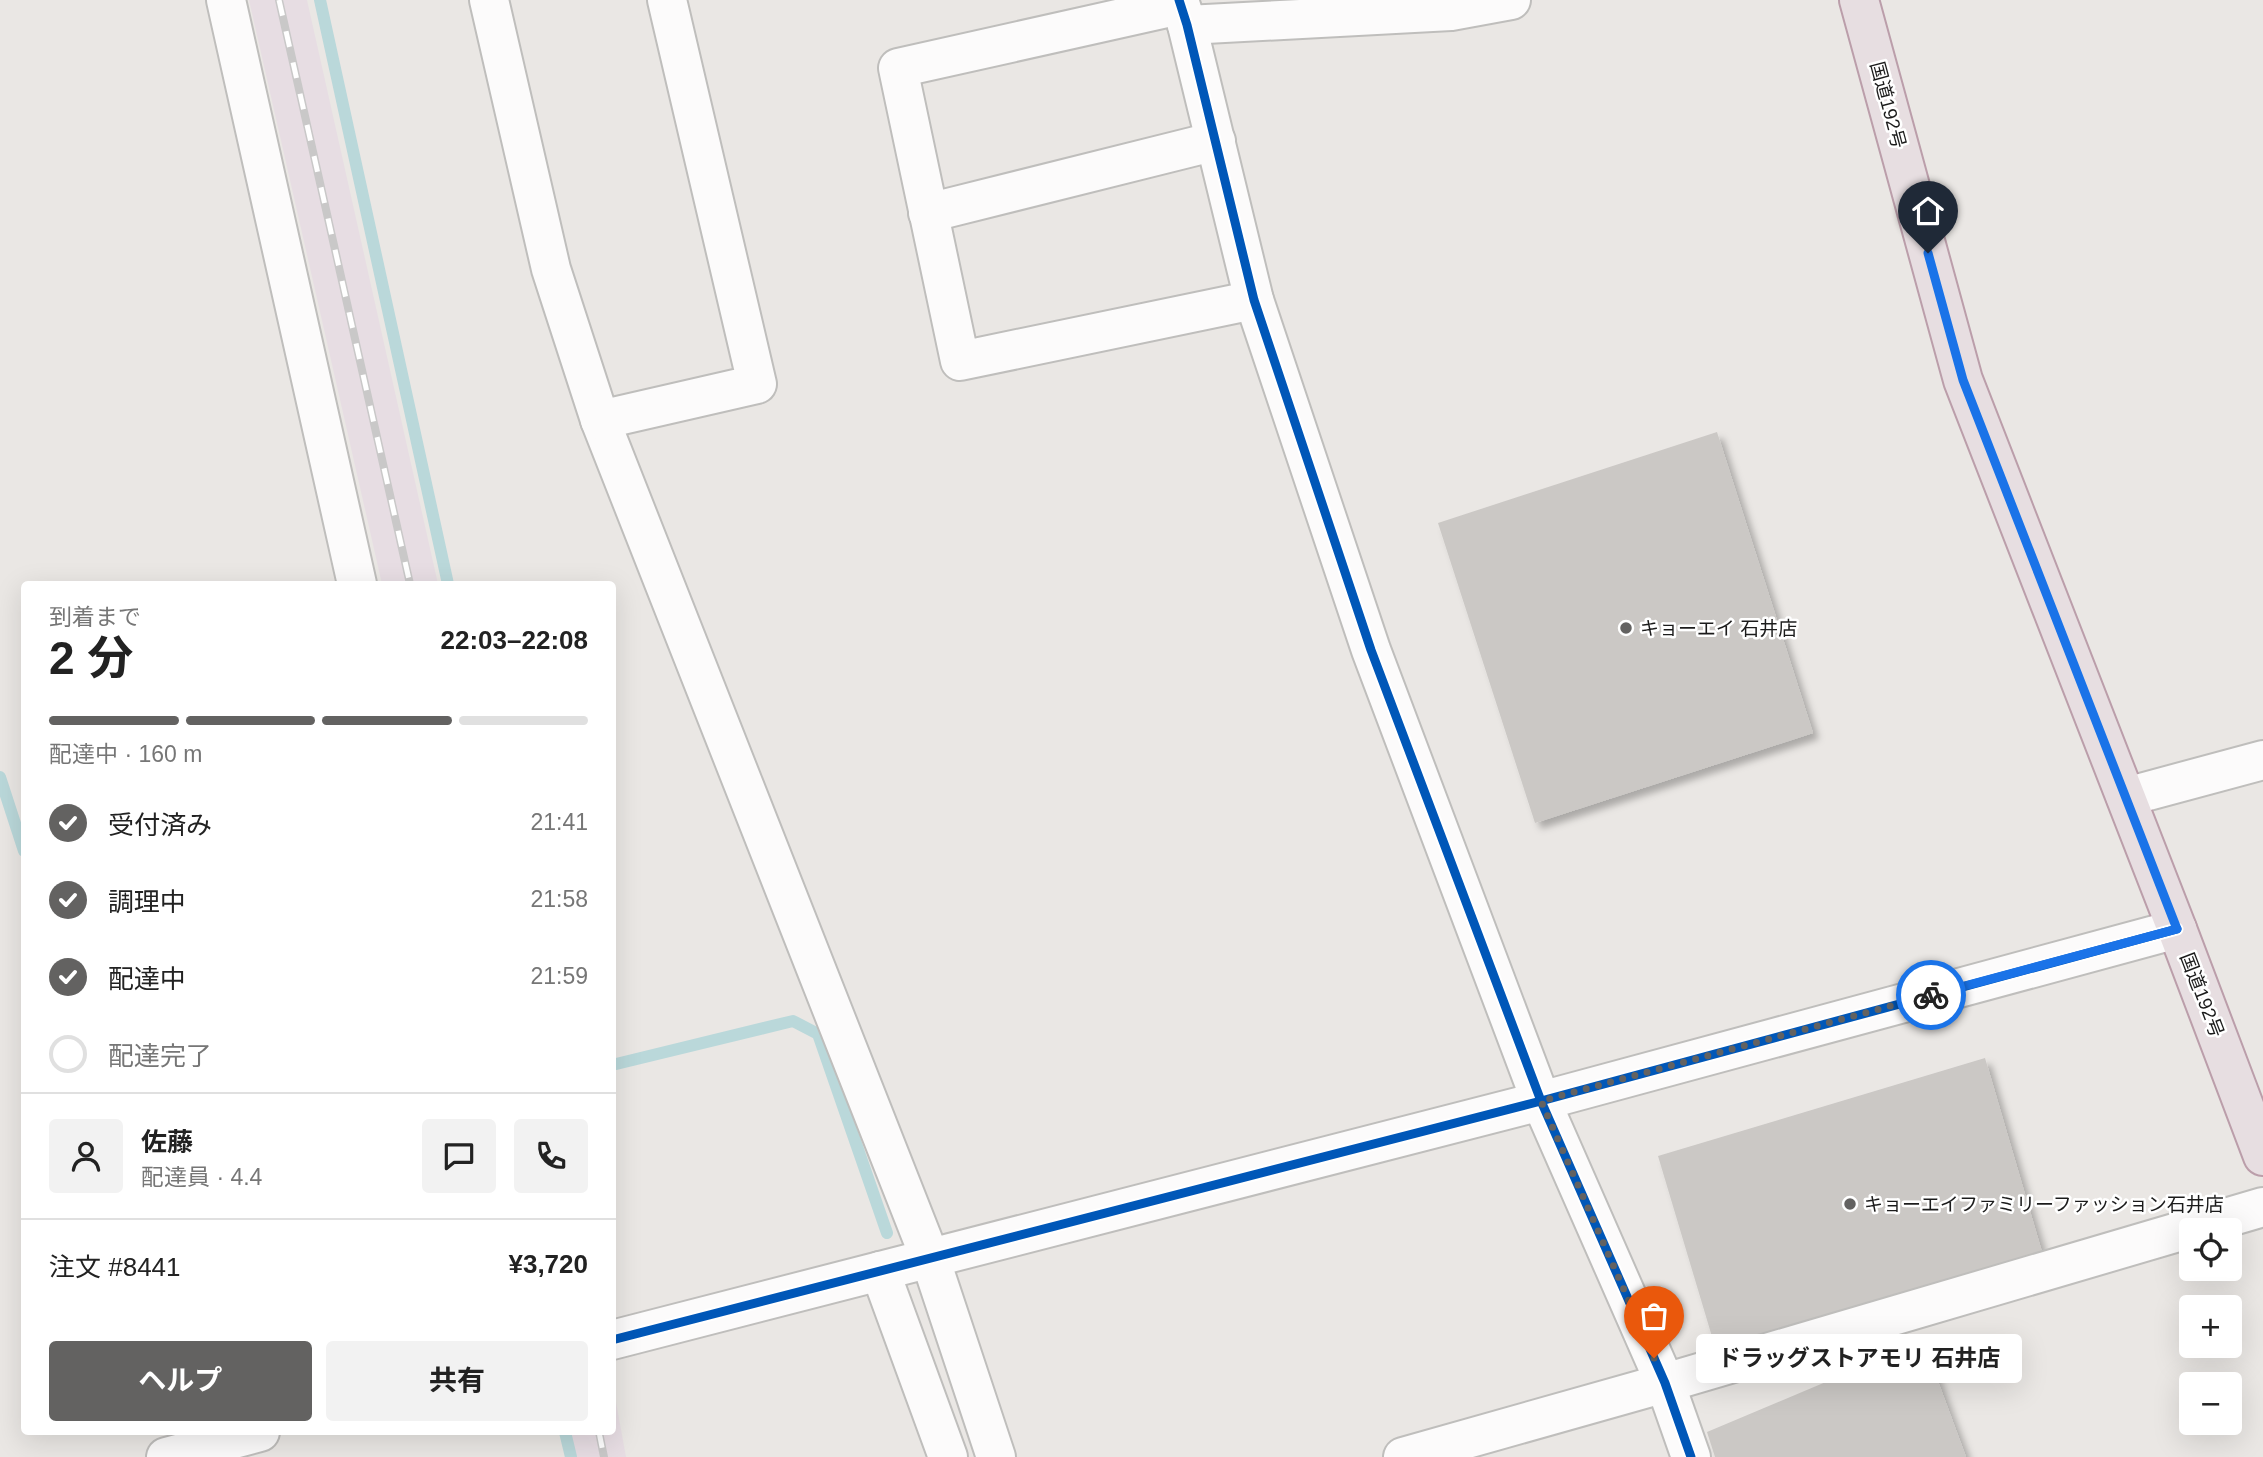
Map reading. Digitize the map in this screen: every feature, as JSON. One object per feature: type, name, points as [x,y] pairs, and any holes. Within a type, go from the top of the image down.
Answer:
[{"type":"highway","name":"国道192号","points":[[1859,0],[1963,380],[2263,1156]]},
{"type":"street","points":[[226,0],[356,581]]},
{"type":"street","points":[[489,0],[551,269],[600,420],[930,1258],[996,1457]]},
{"type":"street","points":[[600,420],[757,384],[667,0]]},
{"type":"street","points":[[1254,300],[960,361],[898,68],[1182,10],[1451,11],[1511,0]]},
{"type":"street","points":[[1182,10],[1254,300],[1371,650],[1541,1101],[1665,1383],[1691,1457]]},
{"type":"street","points":[[928,212],[1216,141]]},
{"type":"street","points":[[2126,797],[2263,760]]},
{"type":"street","points":[[616,1339],[1541,1101],[2177,929]]},
{"type":"street","points":[[1403,1457],[2263,1207]]},
{"type":"street","points":[[880,1271],[948,1457]]},
{"type":"street","points":[[166,1457],[252,1441]]},
{"type":"shaded area","points":[[249,0],[307,0],[437,581],[381,581]]},
{"type":"shaded area","points":[[616,1402],[626,1457],[576,1457],[571,1435],[616,1435]]},
{"type":"building","name":"キョーエイ 石井店","points":[[1717,432],[1813,733],[1535,823],[1438,523]]},
{"type":"building","name":"キョーエイファミリーファッション石井店","points":[[1985,1058],[2042,1252],[1716,1350],[1658,1156]]},
{"type":"building","points":[[1923,1341],[1966,1457],[1715,1457],[1707,1432]]},
{"type":"waterway","points":[[320,0],[447,581]]},
{"type":"waterway","points":[[0,777],[21,842]]},
{"type":"waterway","points":[[616,1064],[793,1021],[818,1034],[887,1233]]},
{"type":"waterway","points":[[566,1435],[571,1457]]},
{"type":"railway","points":[[279,0],[409,581]]},
{"type":"railway","points":[[600,1435],[604,1457]]},
{"type":"cycle path","points":[[1179,0],[1254,300],[1371,650],[1541,1101],[1665,1383],[1691,1457]]},
{"type":"cycle path","points":[[616,1339],[1541,1101],[2177,929]]},
{"type":"way so far","points":[[1654,1358],[1541,1101],[1931,995]]},
{"type":"place","name":"キョーエイ 石井店","points":[[1626,628]]},
{"type":"place","name":"キョーエイファミリーファッション石井店","points":[[1850,1204]]},
{"type":"place","name":"ドラッグストアモリ 石井店","points":[[1654,1358]]},
{"type":"route","points":[[1928,253],[1963,380],[2177,929],[1931,995]]}]
